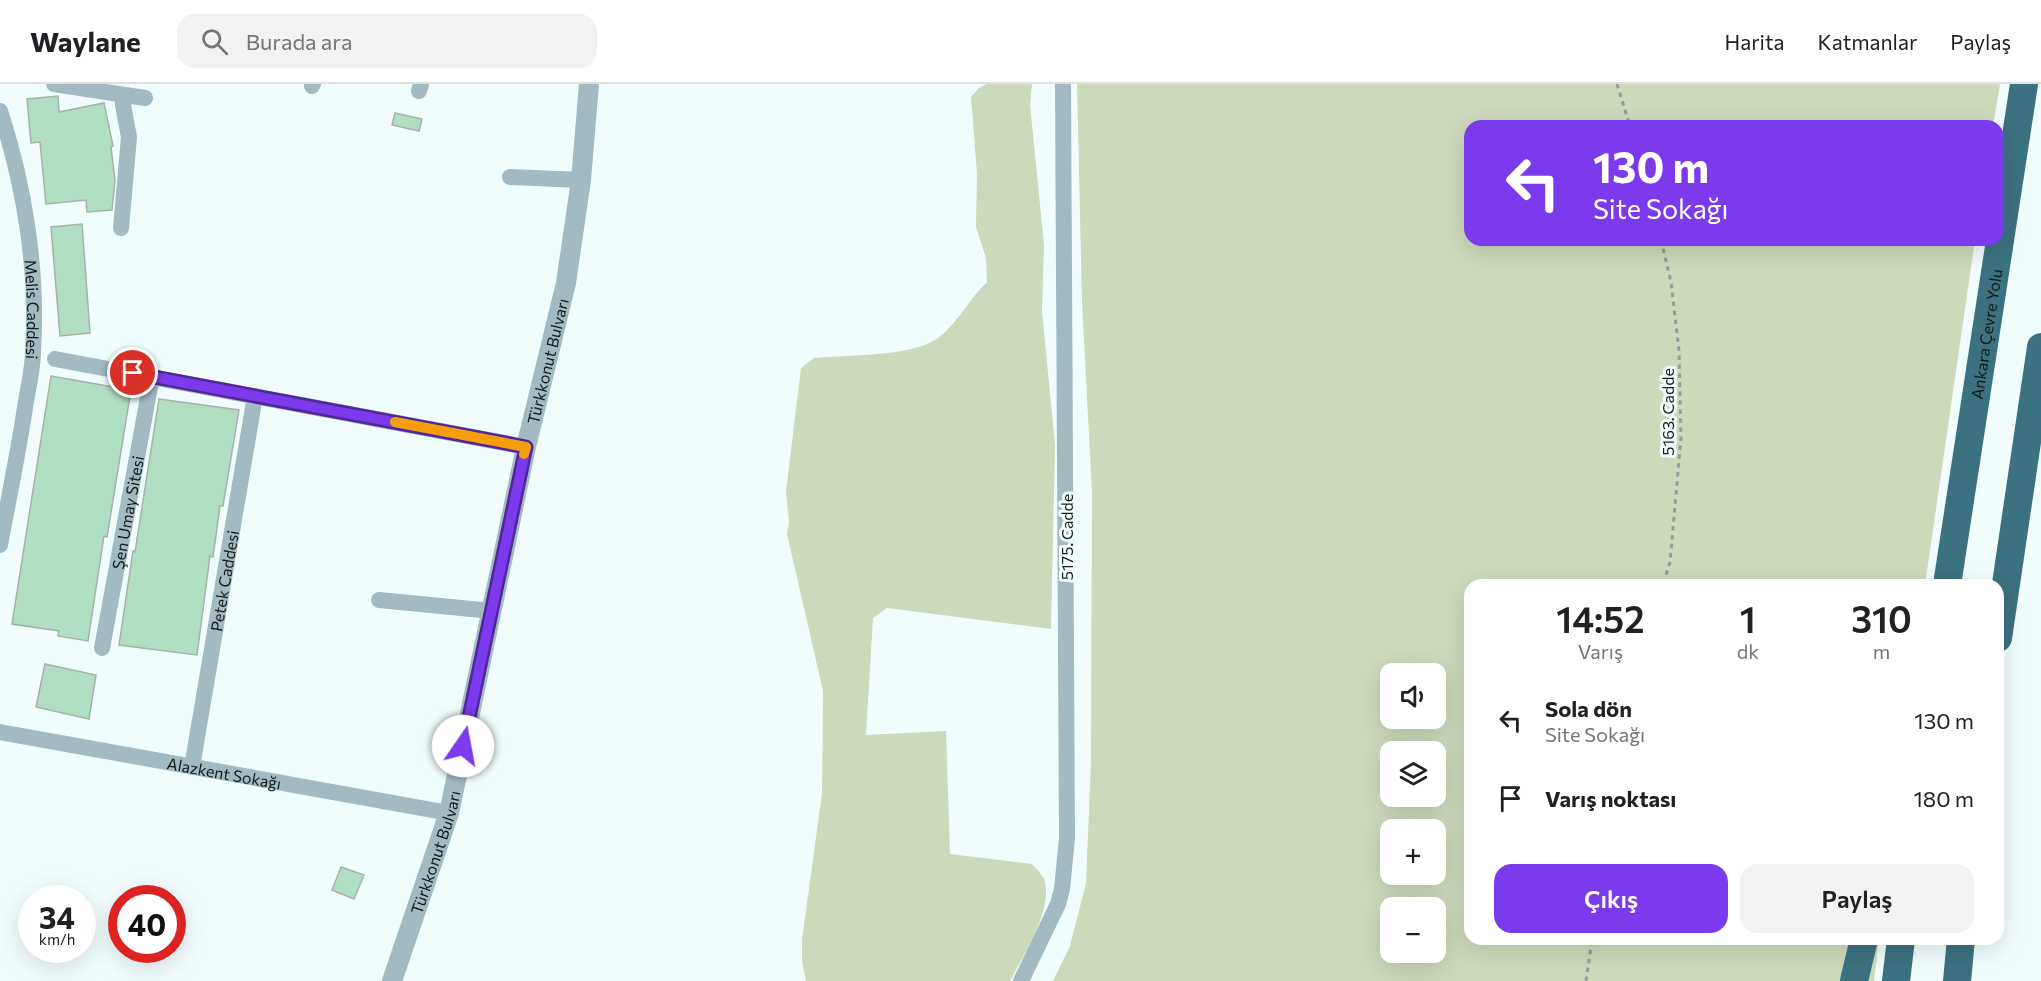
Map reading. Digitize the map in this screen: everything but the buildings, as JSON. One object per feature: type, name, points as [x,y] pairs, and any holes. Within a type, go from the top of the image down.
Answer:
[{"type":"highway","name":"Ankara Çevre Yolu","points":[[2004,214],[2024,84]]},
{"type":"highway","name":"Ankara Çevre Yolu","points":[[1948,579],[1999,246]]},
{"type":"highway","points":[[2004,597],[2041,346]]},
{"type":"highway","points":[[1854,981],[1863,945]]},
{"type":"highway","points":[[1896,981],[1900,945]]},
{"type":"highway","points":[[1957,981],[1961,945]]},
{"type":"street","points":[[54,84],[145,98]]},
{"type":"street","name":"Türkkonut Bulvarı","points":[[392,981],[449,813],[526,447],[566,283],[581,180],[589,84]]},
{"type":"street","name":"5175. Cadde","points":[[1021,981],[1058,904],[1067,838],[1063,84]]},
{"type":"street","points":[[121,228],[129,137],[123,96]]},
{"type":"street","name":"Melis Caddesi","points":[[0,111],[10,142],[21,191],[29,244],[34,314],[33,352],[5,487],[0,545]]},
{"type":"street","points":[[510,177],[581,180]]},
{"type":"street","points":[[55,358],[526,447]]},
{"type":"street","name":"Şen Umay Sitesi","points":[[102,648],[152,376]]},
{"type":"street","name":"Petek Caddesi","points":[[192,766],[255,396]]},
{"type":"street","points":[[379,600],[492,611]]},
{"type":"street","name":"Alazkent Sokağı","points":[[0,732],[449,813]]},
{"type":"path","points":[[1617,84],[1628,120]]},
{"type":"path","name":"5163. Cadde","points":[[1662,246],[1671,282],[1679,351],[1681,438],[1670,562],[1666,579]]},
{"type":"path","points":[[1586,981],[1591,945]]},
{"type":"green space","points":[[987,84],[1032,84],[1030,105],[1044,245],[1042,311],[1055,445],[1051,629],[887,608],[873,618],[866,735],[946,731],[950,854],[1032,864],[1044,879],[1046,894],[1044,906],[1035,933],[1010,981],[806,981],[802,961],[802,940],[822,793],[823,691],[787,534],[789,523],[786,491],[801,368],[814,358],[896,352],[927,344],[945,332],[987,282],[986,258],[976,227],[977,173],[971,97],[979,88]]},
{"type":"green space","points":[[1077,84],[2000,84],[1994,120],[1464,120],[1464,246],[1974,246],[1926,579],[1464,579],[1464,945],[1878,945],[1874,981],[1053,981],[1070,946],[1086,883],[1091,762],[1092,492],[1082,302]]},
{"type":"slow traffic","points":[[395,422],[526,447],[524,454]]},
{"type":"route","points":[[133,373],[526,447],[463,746]]}]
